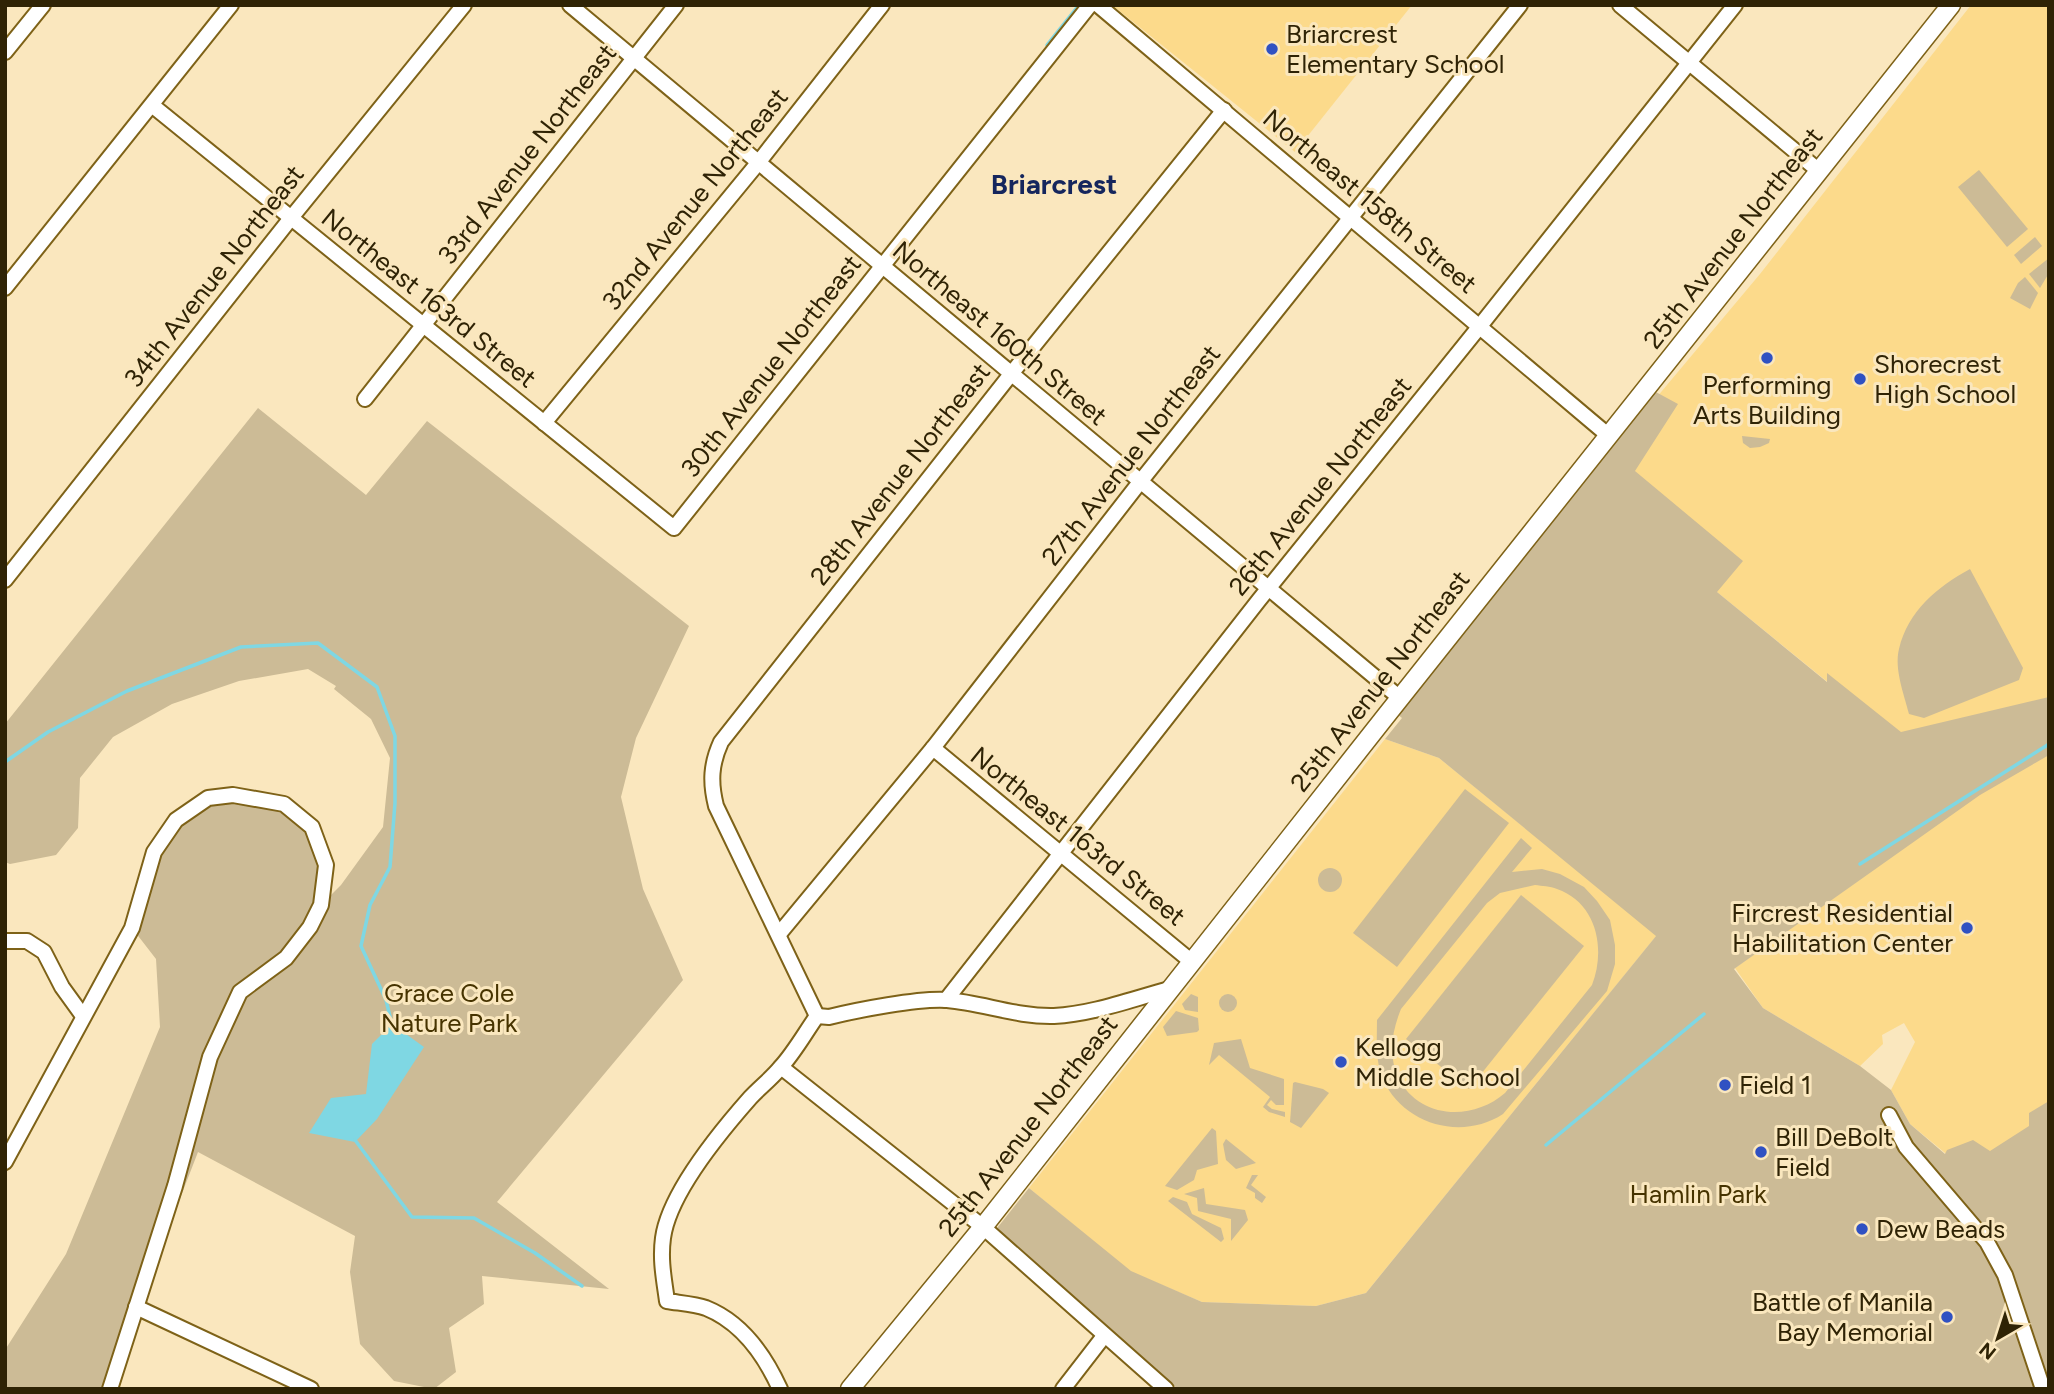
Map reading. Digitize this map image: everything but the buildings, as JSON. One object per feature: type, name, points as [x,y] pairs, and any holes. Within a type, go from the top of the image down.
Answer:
[{"type":"street","points":[[5,52],[43,5]]},
{"type":"street","points":[[5,288],[231,5]]},
{"type":"street","name":"34th Avenue Northeast","points":[[5,580],[291,218],[464,5]]},
{"type":"street","name":"Northeast 160th Street","points":[[570,5],[1400,698]]},
{"type":"street","name":"33rd Avenue Northeast","points":[[365,399],[676,5]]},
{"type":"street","name":"32nd Avenue Northeast","points":[[544,423],[758,163],[882,5]]},
{"type":"street","name":"30th Avenue Northeast","points":[[674,528],[1090,5]]},
{"type":"street","name":"Northeast 158th Street","points":[[1098,5],[1609,436]]},
{"type":"street","name":"27th Avenue Northeast","points":[[779,934],[933,748],[1140,482],[1520,5]]},
{"type":"street","points":[[1620,5],[1819,171]]},
{"type":"street","name":"26th Avenue Northeast","points":[[946,1000],[1268,588],[1735,5]]},
{"type":"street","name":"25th Avenue Northeast","points":[[850,1389],[983,1227],[1951,5]]},
{"type":"street","name":"Northeast 163rd Street","points":[[153,106],[674,528]]},
{"type":"street","name":"28th Avenue Northeast","points":[[779,934],[716,806],[711,779],[712,761],[721,742],[1011,374],[1224,110]]},
{"type":"street","name":"Northeast 163rd Street","points":[[933,748],[1192,962]]},
{"type":"street","points":[[5,1161],[132,928],[155,852],[176,820],[208,798],[233,795],[285,804],[312,827],[327,865],[321,905],[310,927],[286,957],[240,992],[210,1057],[175,1186],[110,1389]]},
{"type":"street","points":[[779,934],[817,1016]]},
{"type":"street","points":[[5,941],[27,941],[44,952],[62,987],[83,1016]]},
{"type":"street","points":[[817,1016],[830,1017],[917,1002],[946,1000],[1015,1013],[1052,1016],[1087,1011],[1170,989]]},
{"type":"street","points":[[780,1389],[768,1362],[737,1327],[706,1308],[667,1301],[661,1264],[663,1236],[677,1197],[694,1170],[751,1098],[781,1068],[817,1016]]},
{"type":"street","points":[[781,1068],[983,1227],[1166,1389]]},
{"type":"street","points":[[1889,1115],[1906,1147],[1987,1242],[2005,1275],[2043,1389]]},
{"type":"street","points":[[136,1307],[311,1389]]},
{"type":"street","points":[[1063,1389],[1104,1336]]},
{"type":"shaded area","name":"Briarcrest Elementary School","points":[[1112,5],[1412,5],[1295,152]]},
{"type":"shaded area","name":"Shorecrest High School","points":[[1971,5],[2049,5],[2049,1239],[1910,1124],[1891,1090],[1915,1042],[1904,1023],[1882,1035],[1883,1044],[1860,1066],[1763,1008],[1735,968],[1859,880],[1958,788],[1584,484],[1760,274]]},
{"type":"shaded area","name":"Kellogg Middle School","points":[[1385,739],[1439,758],[1657,935],[1366,1293],[1316,1306],[1202,1302],[1129,1271],[1029,1188]]},
{"type":"green space","points":[[1979,170],[2028,229],[2007,247],[1958,187]]},
{"type":"green space","points":[[2035,237],[2042,246],[2021,264],[2014,255]]},
{"type":"green space","points":[[2049,258],[2049,273],[2040,288],[2029,274]]},
{"type":"green space","points":[[2025,277],[2038,293],[2030,309],[2010,298],[2018,283]]},
{"type":"green space","name":"Hamlin Park","points":[[1654,391],[1678,404],[1635,471],[1743,561],[1717,592],[1827,682],[1827,673],[1901,732],[2049,697],[2049,755],[1980,795],[1734,969],[1763,1008],[1860,1066],[1891,1090],[1910,1124],[1945,1154],[1947,1150],[1973,1140],[1990,1151],[2029,1126],[2029,1113],[2049,1101],[2049,1389],[1178,1389],[994,1232],[1029,1188],[1131,1271],[1202,1302],[1316,1306],[1366,1293],[1656,936],[1439,758],[1385,739],[1402,718],[1391,709],[1468,613],[1570,500]]},
{"type":"green space","name":"Grace Cole Nature Park","points":[[258,408],[366,495],[427,421],[689,626],[636,738],[621,797],[643,889],[683,980],[497,1202],[609,1289],[482,1276],[484,1304],[449,1328],[456,1372],[434,1389],[394,1381],[360,1344],[350,1272],[355,1236],[198,1152],[138,1307],[111,1389],[5,1389],[5,1350],[66,1254],[160,1027],[156,959],[132,928],[154,852],[176,820],[208,798],[284,804],[312,827],[326,865],[322,904],[341,885],[383,827],[390,758],[371,719],[334,689],[336,686],[308,669],[239,681],[172,704],[113,737],[80,778],[78,828],[56,855],[10,864],[5,862],[5,724]]},
{"type":"green space","points":[[1742,436],[1770,439],[1769,443],[1750,448],[1743,443]]},
{"type":"green space","points":[[1970,569],[2023,668],[2019,680],[1924,718],[1909,714],[1898,665],[1903,635],[1917,612],[1935,592]]},
{"type":"green space","points":[[1465,789],[1509,823],[1397,967],[1353,933]]},
{"type":"green space","points":[[1521,838],[1532,848],[1512,872],[1542,869],[1560,874],[1584,887],[1610,920],[1615,945],[1615,964],[1607,991],[1503,1114],[1487,1122],[1452,1127],[1435,1124],[1404,1108],[1392,1095],[1380,1072],[1377,1020]],"holes":[[[1535,885],[1554,888],[1571,896],[1589,916],[1598,942],[1592,985],[1505,1093],[1492,1102],[1463,1112],[1447,1112],[1419,1102],[1407,1091],[1398,1077],[1393,1060],[1393,1034],[1401,1009],[1487,903],[1500,893]]]},
{"type":"green space","points":[[1330,868],[1338,872],[1342,880],[1338,888],[1330,892],[1322,888],[1318,880],[1322,872]]},
{"type":"green space","points":[[1521,895],[1584,946],[1469,1089],[1406,1039]]},
{"type":"green space","points":[[1191,994],[1198,997],[1198,1012],[1185,1010],[1182,1004]]},
{"type":"green space","points":[[1228,994],[1234,997],[1237,1003],[1234,1009],[1228,1012],[1222,1009],[1219,1003],[1222,997]]},
{"type":"green space","points":[[1176,1011],[1198,1018],[1199,1030],[1167,1036],[1163,1027]]},
{"type":"green space","points":[[1241,1039],[1250,1068],[1284,1079],[1284,1105],[1276,1105],[1271,1100],[1267,1105],[1285,1112],[1285,1117],[1263,1107],[1270,1097],[1219,1055],[1209,1065],[1214,1043]]},
{"type":"green space","points":[[1295,1082],[1329,1093],[1301,1128],[1290,1122]]},
{"type":"green space","points":[[1212,1128],[1216,1131],[1218,1164],[1197,1170],[1194,1180],[1177,1190],[1165,1186]]},
{"type":"green space","points":[[1226,1139],[1256,1163],[1236,1169],[1226,1160],[1223,1144]]},
{"type":"green space","points":[[1252,1175],[1258,1175],[1251,1185],[1266,1197],[1262,1203],[1255,1198],[1255,1193],[1246,1188]]},
{"type":"green space","points":[[1204,1188],[1206,1204],[1245,1210],[1248,1220],[1231,1241],[1231,1219],[1198,1211],[1197,1198],[1184,1194]]},
{"type":"green space","points":[[1173,1197],[1187,1202],[1192,1214],[1221,1228],[1224,1239],[1221,1242],[1168,1201]]},
{"type":"water","points":[[392,1024],[424,1047],[377,1119],[355,1142],[309,1133],[331,1098],[366,1094],[372,1044]]},
{"type":"waterway","points":[[1047,45],[1079,5]]},
{"type":"waterway","points":[[5,762],[48,732],[127,691],[241,647],[318,643],[377,687],[395,736],[395,803],[390,867],[370,905],[361,946],[386,1000],[393,1029]]},
{"type":"waterway","points":[[1860,864],[2049,744]]},
{"type":"waterway","points":[[1546,1145],[1704,1014]]},
{"type":"waterway","points":[[355,1140],[412,1217],[474,1218],[535,1253],[582,1286]]},
{"type":"place","name":"Briarcrest Elementary School","points":[[1272,49]]},
{"type":"place","name":"Performing Arts Building","points":[[1767,358]]},
{"type":"place","name":"Shorecrest High School","points":[[1860,379]]},
{"type":"place","name":"Fircrest Residential Habilitation Center","points":[[1967,928]]},
{"type":"place","name":"Kellogg Middle School","points":[[1341,1062]]},
{"type":"place","name":"Field 1","points":[[1725,1085]]},
{"type":"place","name":"Bill DeBolt Field","points":[[1761,1152]]},
{"type":"place","name":"Dew Beads","points":[[1862,1229]]},
{"type":"place","name":"Battle of Manila Bay Memorial","points":[[1947,1317]]},
{"type":"district","name":"Briarcrest","points":[[1054,184]]}]
